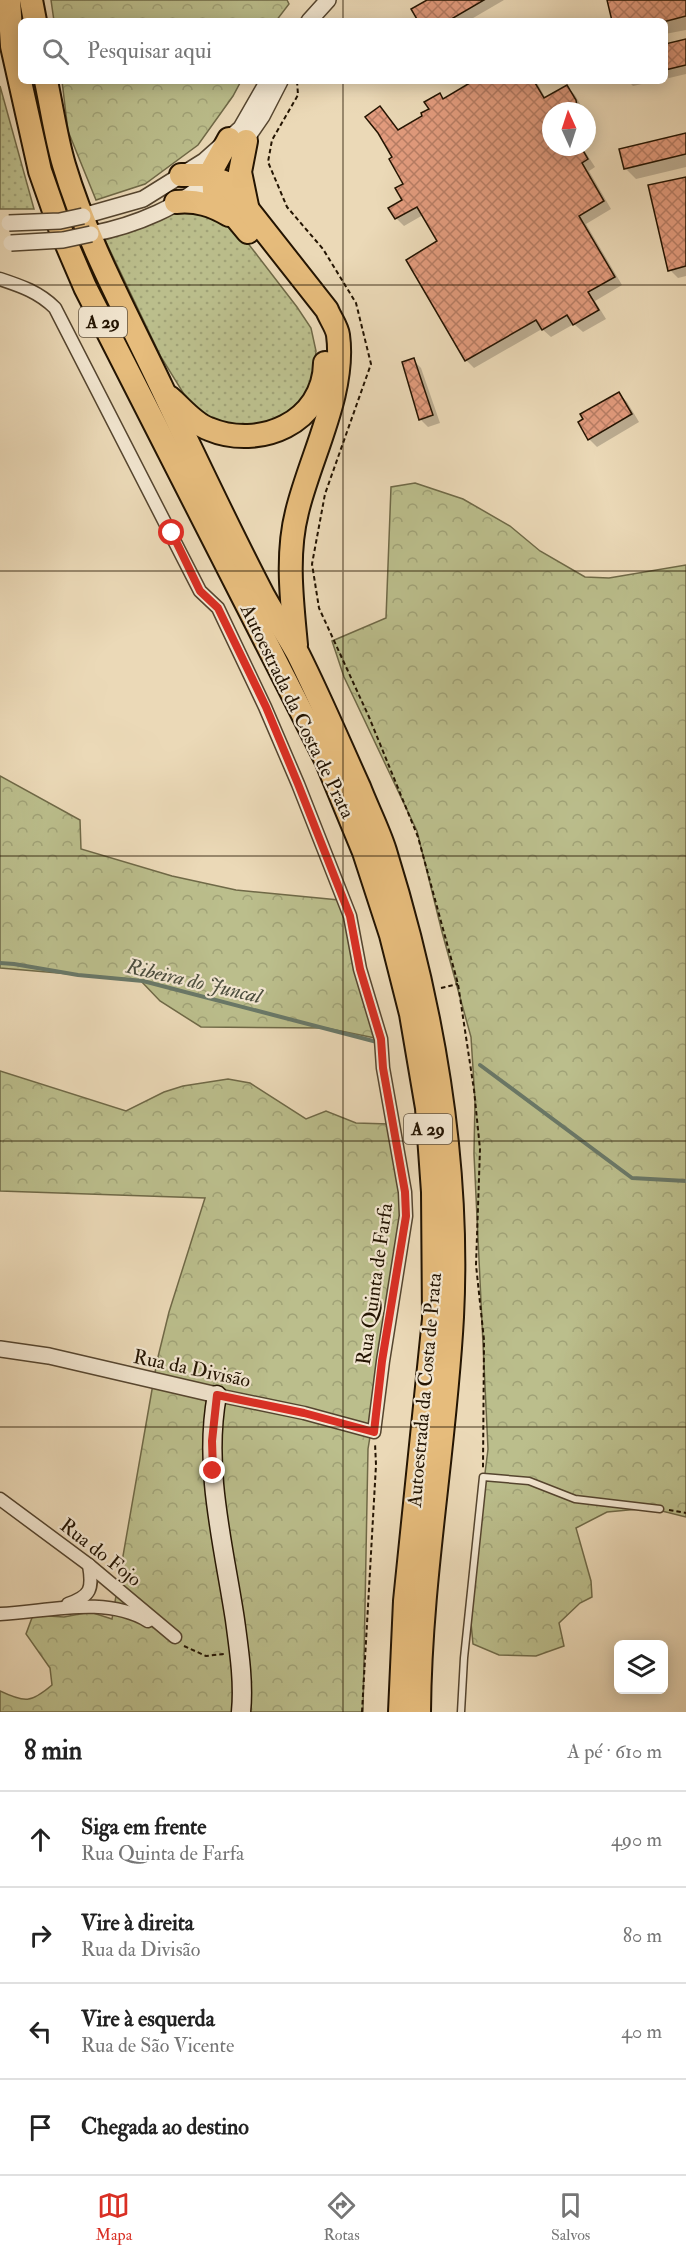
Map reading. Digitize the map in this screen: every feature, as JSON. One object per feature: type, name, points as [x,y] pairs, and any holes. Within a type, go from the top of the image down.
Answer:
[{"type":"highway","name":"Autoestrada da Costa de Prata","points":[[9,0],[12,46],[18,73]]},
{"type":"highway","points":[[31,0],[34,18]]},
{"type":"highway","points":[[0,23],[12,46]]},
{"type":"highway","name":"Autoestrada da Costa de Prata","points":[[21,84],[40,171],[61,231],[85,287],[326,760],[364,852],[391,935],[411,1014],[427,1108],[433,1192],[434,1283],[433,1330],[405,1601],[400,1712]]},
{"type":"highway","name":"Autoestrada da Costa de Prata","points":[[47,84],[64,164],[86,225],[205,481],[265,598],[297,652],[384,846],[425,994],[444,1107],[452,1190],[452,1316],[424,1602],[419,1664],[419,1712]]},
{"type":"highway","points":[[238,140],[242,214]]},
{"type":"highway","points":[[213,177],[216,160],[238,140]]},
{"type":"highway","points":[[164,392],[206,429],[233,438],[262,435],[286,428],[304,413],[316,394],[324,371],[325,347],[319,325],[242,214],[227,183],[213,177],[194,174],[181,175]]},
{"type":"highway","points":[[176,202],[188,201],[242,214],[327,310],[338,333],[339,364],[332,397],[296,514],[291,563],[297,652]]},
{"type":"main road","points":[[217,1395],[212,1441],[213,1471],[243,1694],[241,1712]]},
{"type":"main road","points":[[231,1712],[236,1643]]},
{"type":"street","points":[[312,18],[327,1]]},
{"type":"street","points":[[318,18],[327,1]]},
{"type":"street","points":[[238,140],[241,128],[266,84]]},
{"type":"street","points":[[4,222],[60,220],[108,210],[142,199],[238,140],[278,84]]},
{"type":"street","points":[[5,242],[63,240],[116,230],[151,216],[195,191],[213,177]]},
{"type":"street","name":"Rua Quinta de Farfa","points":[[0,279],[29,289],[43,297],[55,308],[64,323],[200,591],[218,608],[223,618],[294,773],[350,916],[360,969],[381,1039],[383,1068],[405,1192],[406,1216],[382,1361],[374,1432]]},
{"type":"street","name":"Rua da Divisão","points":[[0,1349],[49,1356],[304,1413],[374,1432]]},
{"type":"street","name":"Rua do Fojo","points":[[0,1499],[89,1565],[175,1637]]},
{"type":"street","points":[[61,1606],[82,1599],[90,1590],[92,1579],[89,1565]]},
{"type":"street","points":[[0,1614],[61,1606],[102,1608],[138,1615],[175,1637]]},
{"type":"lane","points":[[461,1712],[464,1658],[483,1476],[529,1481],[575,1499],[660,1509]]},
{"type":"path","points":[[297,84],[298,95],[272,140],[268,162],[287,207],[323,249],[356,303],[371,364],[325,494],[312,564],[319,608],[369,717],[418,837],[458,984],[474,1089],[480,1149],[476,1265],[484,1340],[483,1476]]},
{"type":"path","points":[[441,988],[458,984]]},
{"type":"path","points":[[362,1712],[376,1465],[374,1432]]},
{"type":"path","points":[[660,1509],[686,1513]]},
{"type":"path","points":[[175,1637],[187,1648],[206,1656],[236,1643]]},
{"type":"green space","points":[[51,0],[287,0],[289,4],[278,18],[54,18]]},
{"type":"green space","points":[[62,84],[239,84],[198,145],[145,184],[96,200],[68,131]]},
{"type":"green space","points":[[0,86],[34,209],[0,209]]},
{"type":"green space","points":[[178,212],[202,212],[237,229],[311,328],[316,351],[313,379],[302,399],[289,413],[251,430],[209,420],[190,404],[161,357],[105,240]]},
{"type":"green space","points":[[415,483],[463,499],[510,526],[540,551],[585,577],[609,578],[686,565],[686,1517],[650,1508],[607,1512],[576,1528],[591,1581],[592,1597],[580,1603],[559,1623],[564,1646],[536,1656],[499,1655],[473,1644],[469,1602],[488,1449],[474,1154],[475,1100],[471,1037],[417,831],[344,677],[332,641],[386,618],[391,487]]},
{"type":"green space","points":[[0,776],[80,820],[81,849],[172,876],[236,890],[339,900],[375,1038],[326,1028],[201,1027],[160,1001],[140,980],[0,968]]},
{"type":"green space","points":[[0,1071],[126,1111],[164,1092],[183,1086],[228,1079],[250,1083],[306,1119],[326,1111],[356,1123],[389,1124],[390,1143],[397,1164],[402,1200],[385,1345],[368,1449],[363,1712],[0,1712],[0,1691],[16,1698],[28,1699],[39,1695],[52,1685],[50,1668],[26,1634],[33,1615],[64,1617],[90,1612],[112,1619],[157,1361],[169,1312],[205,1198],[0,1191]]},
{"type":"building","points":[[427,0],[484,0],[453,18],[416,18],[411,9]]},
{"type":"building","points":[[607,0],[686,0],[686,16],[668,21],[668,18],[611,18]]},
{"type":"building","points":[[686,39],[686,65],[668,69],[668,43]]},
{"type":"building","points":[[468,84],[536,84],[544,98],[567,85],[576,102],[542,102],[542,156],[586,156],[588,159],[582,163],[604,201],[579,216],[615,277],[588,292],[599,310],[573,325],[567,315],[542,330],[536,320],[465,361],[406,260],[437,241],[417,207],[395,219],[388,208],[402,200],[395,188],[403,184],[389,159],[392,157],[378,133],[365,117],[380,106],[398,130],[422,116],[421,113],[429,109],[424,102],[440,93],[443,99]]},
{"type":"building","points":[[686,133],[686,154],[624,169],[619,149]]},
{"type":"building","points":[[686,177],[686,266],[668,271],[648,185]]},
{"type":"building","points":[[414,358],[433,415],[419,420],[402,362]]},
{"type":"building","points":[[619,392],[632,414],[588,440],[578,422],[583,419],[580,414]]},
{"type":"waterway","name":"Ribeira do Juncal","points":[[0,963],[78,975],[143,981],[377,1042]]},
{"type":"waterway","name":"Ribeira do Juncal","points":[[480,1065],[632,1178],[686,1181]]},
{"type":"route","points":[[172,533],[200,591],[218,608],[266,707],[350,916],[360,969],[381,1039],[383,1068],[405,1192],[406,1216],[382,1361],[374,1432],[304,1413],[217,1395],[213,1415],[213,1471]]}]
